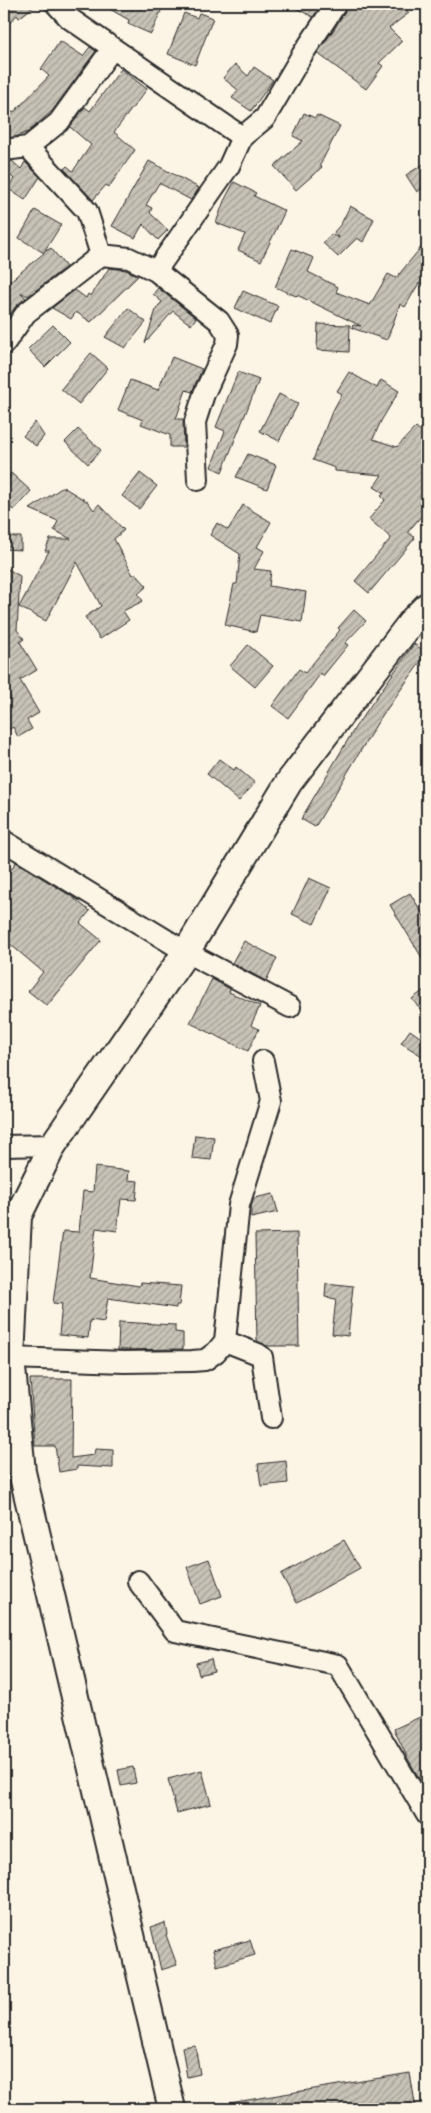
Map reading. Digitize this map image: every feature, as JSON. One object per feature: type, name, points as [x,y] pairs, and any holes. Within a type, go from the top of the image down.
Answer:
[{"type":"main road","points":[[172,2109],[22,1472],[11,1358],[18,1216],[53,1145],[186,952],[289,782],[413,620],[427,606]]},
{"type":"street","points":[[56,4],[69,18],[112,49],[214,116],[242,137]]},
{"type":"street","points":[[156,271],[229,166],[242,137],[265,118],[336,4]]},
{"type":"street","points":[[4,150],[28,147],[59,122],[112,49]]},
{"type":"street","points":[[28,147],[86,211],[101,255]]},
{"type":"street","points":[[4,344],[26,312],[101,255],[129,258],[156,271],[219,321],[228,334],[228,344],[204,394],[195,422],[198,480]]},
{"type":"street","points":[[4,841],[186,952],[290,1007]]},
{"type":"street","points":[[11,1358],[124,1362],[192,1361],[205,1360],[216,1352],[225,1341],[239,1205],[271,1101],[263,1061]]},
{"type":"street","points":[[4,1146],[53,1145]]},
{"type":"street","points":[[225,1341],[262,1357],[271,1418]]},
{"type":"street","points":[[138,1581],[175,1632],[338,1665],[427,1815]]},
{"type":"building","points":[[4,4],[37,4],[19,18],[17,15],[4,29]]},
{"type":"building","points":[[101,4],[164,4],[151,34],[128,24],[129,20]]},
{"type":"building","points":[[288,4],[322,4],[313,17]]},
{"type":"building","points":[[348,4],[401,4],[409,13],[389,28],[402,41],[379,63],[383,66],[366,89],[317,53],[335,28]]},
{"type":"building","points":[[184,13],[197,18],[199,13],[213,18],[195,65],[168,54]]},
{"type":"building","points":[[60,41],[83,56],[90,47],[96,51],[52,111],[28,132],[15,137],[4,138],[4,115],[15,111],[49,76],[41,69]]},
{"type":"building","points":[[235,64],[248,76],[254,67],[273,80],[251,111],[232,98],[238,90],[223,78]]},
{"type":"building","points":[[121,69],[147,89],[114,132],[135,150],[109,187],[106,185],[93,200],[64,169],[67,166],[73,171],[91,145],[70,127],[85,107],[90,111]]},
{"type":"building","points":[[304,113],[315,118],[317,115],[340,126],[320,165],[322,167],[296,190],[274,166],[303,141],[293,136]]},
{"type":"building","points":[[12,161],[21,169],[25,162],[40,177],[25,200],[7,188],[14,179],[4,169],[4,162]]},
{"type":"building","points":[[149,161],[199,188],[191,200],[159,183],[146,205],[152,208],[150,213],[168,230],[158,240],[143,224],[135,238],[112,226]]},
{"type":"building","points":[[427,162],[427,185],[417,192],[406,175]]},
{"type":"building","points":[[234,182],[256,193],[254,196],[285,211],[261,261],[238,250],[245,234],[216,223],[224,201]]},
{"type":"building","points":[[350,206],[374,219],[363,242],[357,238],[338,257],[323,243],[331,234],[339,238],[334,232],[341,224]]},
{"type":"building","points":[[35,210],[61,225],[44,252],[51,248],[66,267],[28,296],[20,292],[26,298],[16,306],[4,324],[4,286],[44,253],[19,238]]},
{"type":"building","points":[[427,240],[427,290],[419,283],[405,307],[400,304],[387,340],[352,328],[353,325],[361,326],[297,295],[275,287],[292,249],[314,258],[308,272],[338,287],[336,292],[370,305],[388,274],[396,278]]},
{"type":"building","points":[[109,268],[126,270],[138,276],[91,322],[76,312],[71,319],[52,308],[75,290],[86,298],[88,294],[91,296]]},
{"type":"building","points":[[158,288],[196,318],[191,325],[173,311],[145,343],[157,307],[162,302],[153,294]]},
{"type":"building","points":[[243,291],[278,306],[270,324],[235,308]]},
{"type":"building","points":[[128,308],[146,322],[125,348],[105,337]]},
{"type":"building","points":[[318,324],[350,325],[349,352],[317,350]]},
{"type":"building","points":[[53,325],[70,342],[45,367],[28,349]]},
{"type":"building","points":[[91,353],[108,368],[79,404],[61,389]]},
{"type":"building","points":[[172,357],[202,369],[192,392],[186,390],[176,419],[183,419],[184,447],[170,447],[170,435],[141,424],[143,420],[118,410],[130,380],[158,390]]},
{"type":"building","points":[[238,372],[259,380],[222,472],[211,467],[225,431],[216,427]]},
{"type":"building","points":[[349,372],[377,388],[381,380],[399,391],[381,421],[373,439],[397,447],[416,427],[427,437],[427,509],[408,532],[415,538],[369,593],[355,581],[391,538],[369,519],[385,500],[381,496],[384,493],[374,487],[382,475],[335,471],[335,468],[313,460],[331,414],[342,394],[337,391]]},
{"type":"building","points":[[279,394],[298,404],[279,441],[260,431]]},
{"type":"building","points":[[35,422],[44,436],[36,446],[23,436]]},
{"type":"building","points":[[78,429],[101,450],[88,464],[65,442]]},
{"type":"building","points":[[248,454],[276,465],[267,489],[236,477]]},
{"type":"building","points":[[11,473],[31,491],[14,510],[4,504],[4,486]]},
{"type":"building","points":[[140,473],[157,486],[139,509],[122,496]]},
{"type":"building","points":[[63,487],[88,502],[94,510],[99,504],[124,530],[114,539],[133,575],[135,573],[147,586],[138,594],[143,601],[123,611],[129,620],[100,639],[85,617],[101,606],[77,562],[46,621],[19,607],[49,551],[45,551],[50,539],[71,539],[54,530],[58,521],[30,509]]},
{"type":"building","points":[[243,505],[271,522],[257,547],[264,551],[254,569],[271,571],[269,586],[306,592],[302,622],[260,615],[256,632],[225,625],[234,584],[237,584],[240,554],[210,535],[217,523],[228,530]]},
{"type":"building","points":[[4,533],[14,537],[21,537],[21,550],[4,549]]},
{"type":"building","points":[[4,567],[20,576],[17,630],[24,639],[20,642],[37,670],[20,680],[39,713],[27,720],[32,729],[18,737],[13,727],[4,732],[4,702],[11,698],[4,686]]},
{"type":"building","points":[[354,610],[366,621],[345,643],[348,645],[323,676],[321,673],[288,718],[272,706],[299,669],[305,673],[340,630],[338,628]]},
{"type":"building","points":[[414,644],[427,653],[379,720],[315,827],[301,819],[356,726]]},
{"type":"building","points":[[248,645],[273,666],[255,687],[230,666]]},
{"type":"building","points":[[219,759],[234,770],[236,767],[255,783],[239,801],[207,774]]},
{"type":"building","points":[[16,862],[71,896],[90,911],[80,923],[101,940],[47,1006],[28,991],[43,972],[4,939],[4,880]]},
{"type":"building","points":[[309,878],[331,888],[314,924],[292,914]]},
{"type":"building","points":[[410,893],[427,921],[427,966],[390,905]]},
{"type":"building","points":[[244,941],[277,958],[266,981],[232,963]]},
{"type":"building","points":[[212,979],[230,989],[229,992],[260,1006],[251,1025],[259,1029],[248,1051],[190,1023]]},
{"type":"building","points":[[427,988],[427,1018],[412,999]]},
{"type":"building","points":[[410,1030],[427,1042],[427,1059],[401,1043]]},
{"type":"building","points":[[195,1135],[214,1137],[211,1160],[192,1158]]},
{"type":"building","points":[[95,1167],[129,1171],[128,1180],[138,1181],[136,1200],[121,1199],[117,1231],[96,1228],[90,1278],[139,1286],[140,1283],[181,1286],[179,1305],[176,1305],[176,1308],[108,1298],[104,1322],[90,1320],[88,1338],[59,1335],[62,1304],[53,1303],[63,1231],[79,1232],[83,1191],[93,1192]]},
{"type":"building","points":[[273,1194],[278,1212],[251,1218],[251,1207],[254,1198]]},
{"type":"building","points":[[297,1233],[299,1346],[267,1346],[257,1341],[255,1234]]},
{"type":"building","points":[[326,1283],[353,1286],[348,1336],[332,1334],[336,1299],[325,1297]]},
{"type":"building","points":[[119,1322],[175,1325],[175,1332],[183,1333],[183,1349],[118,1350]]},
{"type":"building","points":[[30,1379],[72,1379],[71,1458],[94,1455],[95,1449],[113,1450],[113,1468],[77,1466],[77,1469],[59,1472],[55,1446],[35,1446]]},
{"type":"building","points":[[286,1461],[288,1483],[261,1486],[258,1464]]},
{"type":"building","points":[[344,1540],[360,1568],[297,1603],[281,1574]]},
{"type":"building","points":[[209,1559],[222,1596],[200,1604],[187,1567]]},
{"type":"building","points":[[211,1659],[214,1671],[199,1675],[196,1663]]},
{"type":"building","points":[[420,1717],[427,1732],[427,1792],[408,1759],[394,1729]]},
{"type":"building","points":[[133,1767],[136,1783],[121,1786],[118,1770]]},
{"type":"building","points":[[202,1770],[211,1804],[177,1813],[168,1779]]},
{"type":"building","points":[[165,1923],[166,1935],[177,1965],[161,1970],[151,1927]]},
{"type":"building","points":[[250,1940],[255,1955],[217,1966],[213,1950]]},
{"type":"building","points":[[195,2045],[200,2074],[187,2077],[182,2047]]},
{"type":"building","points":[[410,2073],[416,2109],[231,2109],[230,2103]]}]
